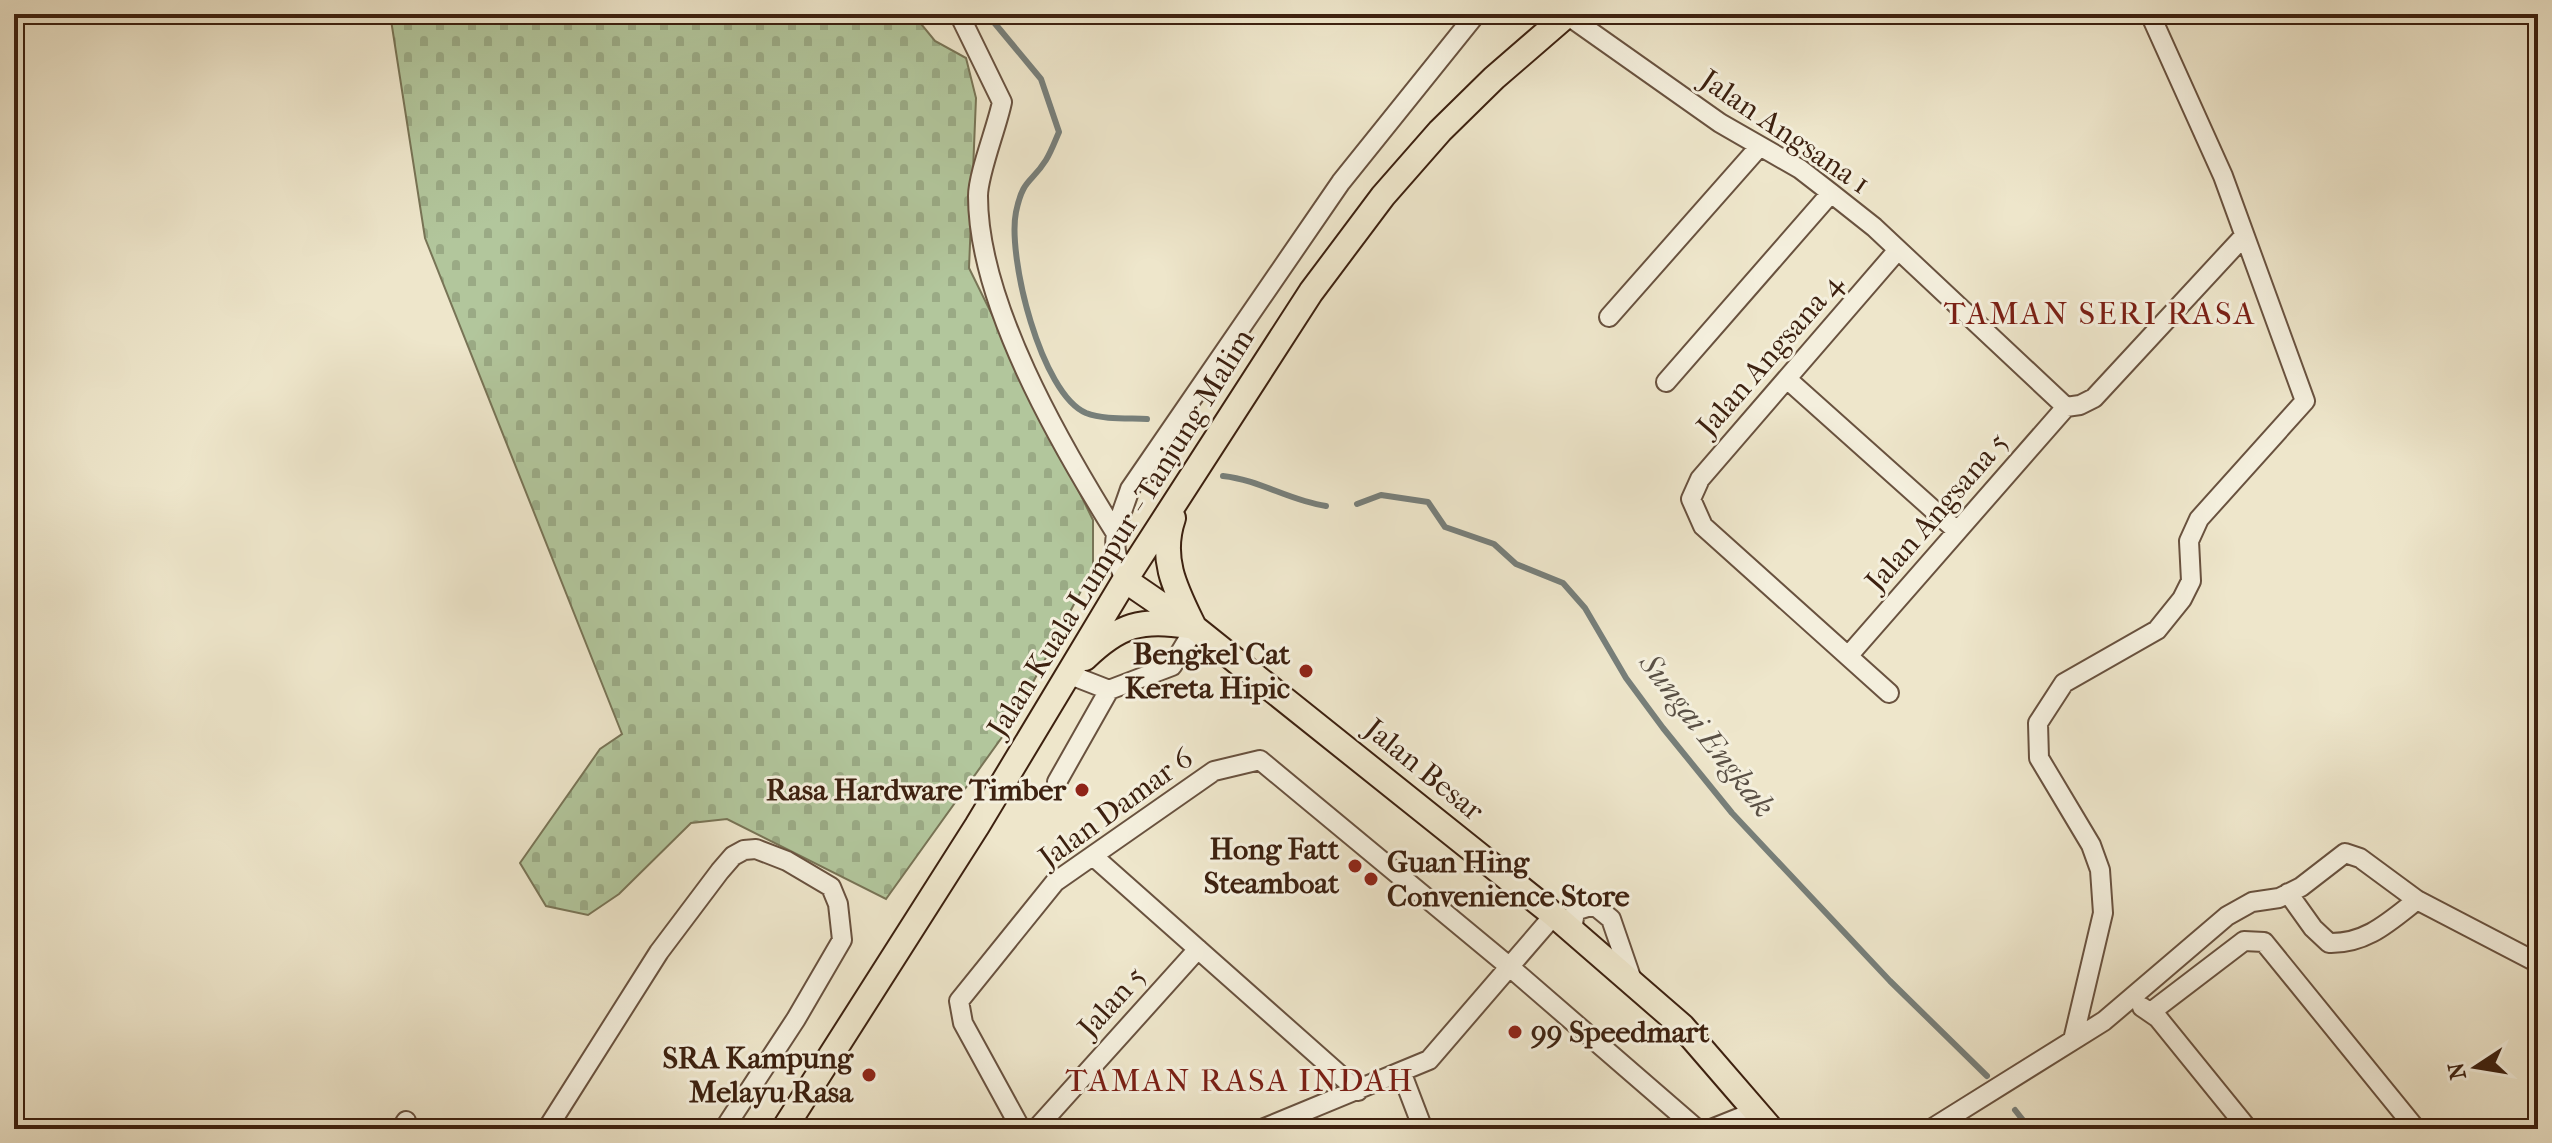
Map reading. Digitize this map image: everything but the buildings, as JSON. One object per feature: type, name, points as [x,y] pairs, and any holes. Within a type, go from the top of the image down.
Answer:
[{"type":"main road","name":"Jalan Kuala Lumpur - Tanjung Malim","points":[[784,1129],[977,826],[1125,580],[1311,292],[1383,196],[1494,78],[1568,15]]},
{"type":"main road","points":[[1183,490],[1166,548],[1173,583],[1195,628]]},
{"type":"main road","name":"Jalan Besar","points":[[1125,580],[1195,628],[1563,923],[1682,1026],[1764,1120]]},
{"type":"main road","points":[[1068,674],[1098,646],[1142,622],[1195,628]]},
{"type":"street","points":[[959,14],[1002,102],[978,194],[996,291],[1049,422],[1115,532]]},
{"type":"street","points":[[1125,580],[1113,554],[1115,532],[1130,489],[1169,427],[1341,182],[1476,14]]},
{"type":"street","points":[[2073,1040],[2103,913],[2100,870],[2091,845],[2039,758],[2038,723],[2064,683],[2157,630],[2182,599],[2191,581],[2189,541],[2199,519],[2305,401],[2223,176],[2150,14]]},
{"type":"street","name":"Jalan Angsana 1","points":[[1568,15],[1720,123],[1831,193],[1874,227],[2066,407]]},
{"type":"street","points":[[1609,317],[1760,146]]},
{"type":"street","points":[[1666,382],[1831,193]]},
{"type":"street","points":[[2066,407],[2094,398],[2244,236]]},
{"type":"street","name":"Jalan Angsana 4","points":[[1849,655],[1703,526],[1691,499],[1700,479],[1897,251]]},
{"type":"street","points":[[1787,379],[1957,531]]},
{"type":"street","name":"Jalan Angsana 5","points":[[1849,655],[2066,407]]},
{"type":"street","points":[[1057,782],[1109,690],[1172,666],[1195,628]]},
{"type":"street","points":[[1849,655],[1889,693]]},
{"type":"street","points":[[1068,674],[1109,690]]},
{"type":"street","name":"Jalan Damar 6","points":[[1021,1129],[963,1023],[959,1001],[1055,882],[1214,771],[1260,760],[1511,968]]},
{"type":"street","points":[[547,1129],[659,952],[733,856],[744,850],[756,849],[787,861],[831,887],[838,904],[842,940],[796,1019],[724,1129]]},
{"type":"street","points":[[1931,1129],[2073,1040],[2129,1000],[2158,971],[2227,916],[2252,902],[2288,893],[2345,853],[2360,858],[2417,900],[2538,963]]},
{"type":"street","points":[[1093,856],[1358,1091]]},
{"type":"street","points":[[2288,893],[2313,928],[2329,943],[2351,944],[2377,931],[2417,900]]},
{"type":"street","points":[[1262,1129],[1402,1074],[1429,1060],[1511,968],[1575,911],[1594,905],[1611,919],[1633,983]]},
{"type":"street","points":[[2151,1012],[2244,941],[2264,942],[2416,1129]]},
{"type":"street","name":"Jalan 5","points":[[1036,1129],[1198,949]]},
{"type":"street","points":[[1511,968],[1697,1129]]},
{"type":"street","points":[[2129,1000],[2151,1012],[2248,1129]]},
{"type":"street","points":[[1402,1074],[1423,1129]]},
{"type":"street","points":[[1711,1129],[1764,1120]]},
{"type":"green space","points":[[395,14],[913,14],[935,41],[966,58],[976,98],[969,268],[1093,520],[1093,568],[1010,726],[886,899],[727,819],[691,823],[619,894],[588,915],[546,906],[520,863],[600,749],[622,734],[425,238],[391,20]]},
{"type":"waterway","name":"Sungai Engkak","points":[[987,14],[1041,79],[1059,132],[1046,160],[1025,187],[1016,212],[1017,259],[1022,290],[1042,353],[1070,401],[1086,413],[1108,418],[1147,419]]},
{"type":"waterway","name":"Sungai Engkak","points":[[1223,476],[1326,506]]},
{"type":"waterway","name":"Sungai Engkak","points":[[1357,504],[1381,495],[1428,502],[1445,527],[1494,544],[1516,564],[1563,583],[1585,608],[1626,678],[1732,813],[1890,981],[1987,1076]]},
{"type":"waterway","name":"Sungai Engkak","points":[[2015,1110],[2030,1129]]},
{"type":"place","name":"Bengkel Cat Kereta Hipic","points":[[1306,671]]},
{"type":"place","name":"Rasa Hardware Timber","points":[[1082,790]]},
{"type":"place","name":"Hong Fatt Steamboat","points":[[1355,866]]},
{"type":"place","name":"Guan Hing Convenience Store","points":[[1371,879]]},
{"type":"place","name":"99 Speedmart","points":[[1515,1032]]},
{"type":"place","name":"SRA Kampung Melayu Rasa","points":[[869,1075]]},
{"type":"district","name":"TAMAN SERI RASA","points":[[2100,313]]},
{"type":"district","name":"TAMAN RASA INDAH","points":[[1240,1080]]}]
